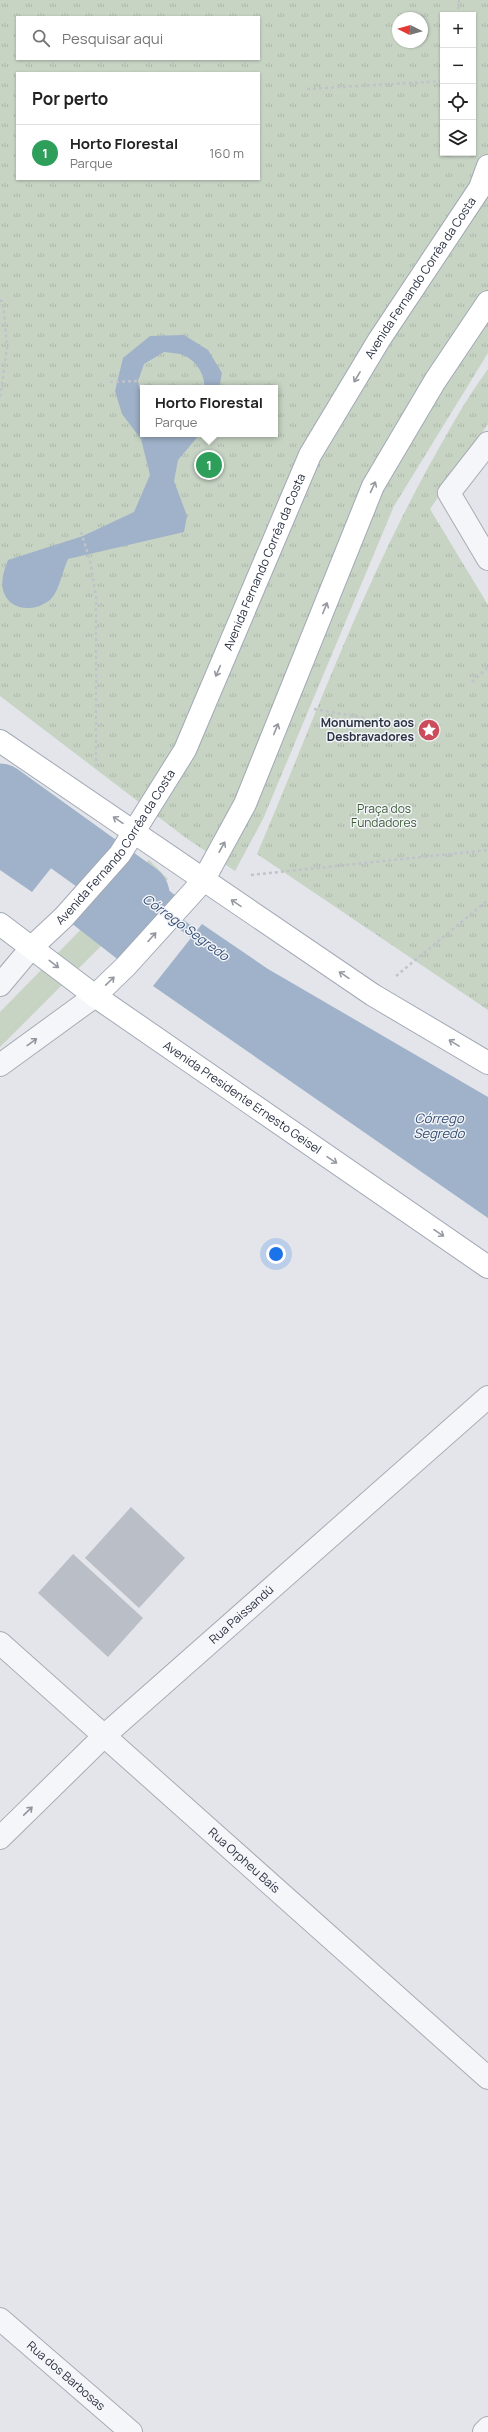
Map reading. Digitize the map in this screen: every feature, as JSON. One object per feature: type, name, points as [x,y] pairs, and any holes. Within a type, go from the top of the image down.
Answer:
[{"type":"main road","name":"Avenida Fernando Corrêa da Costa","points":[[32,947],[64,917],[120,854],[136,832],[185,750],[310,455],[379,340],[480,188],[488,166]]},
{"type":"main road","points":[[94,996],[126,966],[203,881],[245,804],[287,704],[373,486],[435,381],[487,305]]},
{"type":"main road","points":[[0,741],[96,804],[203,881],[373,995],[488,1063]]},
{"type":"main road","name":"Avenida Presidente Ernesto Geisel","points":[[0,924],[94,996],[488,1267]]},
{"type":"street","points":[[488,443],[449,494],[488,559]]},
{"type":"street","points":[[0,985],[32,947]]},
{"type":"street","points":[[0,1065],[94,996]]},
{"type":"street","name":"Rua Paissandú","points":[[0,1838],[104,1736],[488,1397]]},
{"type":"street","name":"Rua Orpheu Baís","points":[[0,1643],[488,2078]]},
{"type":"street","name":"Rua dos Barbosas","points":[[0,2319],[131,2432]]},
{"type":"street","points":[[484,2432],[488,2428]]},
{"type":"path","points":[[458,12],[459,0]]},
{"type":"path","points":[[307,89],[440,81]]},
{"type":"path","points":[[0,300],[3,302],[7,347],[0,399]]},
{"type":"path","points":[[110,382],[137,381]]},
{"type":"path","points":[[81,533],[90,560],[96,597],[96,804]]},
{"type":"path","points":[[472,682],[488,667]]},
{"type":"path","points":[[287,704],[365,718]]},
{"type":"path","points":[[483,765],[488,768]]},
{"type":"path","points":[[203,881],[488,850]]},
{"type":"path","points":[[373,995],[488,900]]},
{"type":"green space","points":[[0,0],[488,0],[488,353],[394,506],[263,819],[235,871],[186,838],[0,696]]},
{"type":"green space","name":"Praça dos Fundadores","points":[[488,369],[488,424],[430,509],[488,605],[488,1010],[257,854],[339,657],[382,559],[405,511],[450,428]]},
{"type":"green space","points":[[149,860],[168,879],[0,1047],[0,1012]]},
{"type":"water","points":[[184,335],[208,350],[222,373],[220,385],[204,385],[202,374],[196,364],[188,357],[164,352],[144,364],[138,381],[140,391],[140,437],[197,437],[178,460],[174,481],[187,516],[184,532],[68,559],[59,586],[51,599],[46,603],[33,608],[19,607],[8,599],[4,593],[2,585],[8,560],[83,536],[134,512],[150,475],[141,439],[122,414],[115,391],[123,358],[150,336]]},
{"type":"water","points":[[0,767],[83,828],[32,892],[0,870]]},
{"type":"water","name":"Córrego Segredo","points":[[121,855],[183,901],[125,965],[66,919]]},
{"type":"water","name":"Córrego Segredo","points":[[202,924],[268,969],[488,1097],[488,1218],[153,986]]},
{"type":"building","points":[[131,1507],[185,1558],[139,1608],[85,1558]]},
{"type":"building","points":[[73,1554],[143,1618],[108,1657],[38,1593]]},
{"type":"waterway","name":"Córrego Segredo","points":[[0,794],[139,894]]},
{"type":"waterway","name":"Córrego Segredo","points":[[170,916],[205,942]]},
{"type":"place","name":"Horto Florestal","points":[[209,465]]},
{"type":"place","name":"Monumento aos Desbravadores","points":[[429,730]]}]
